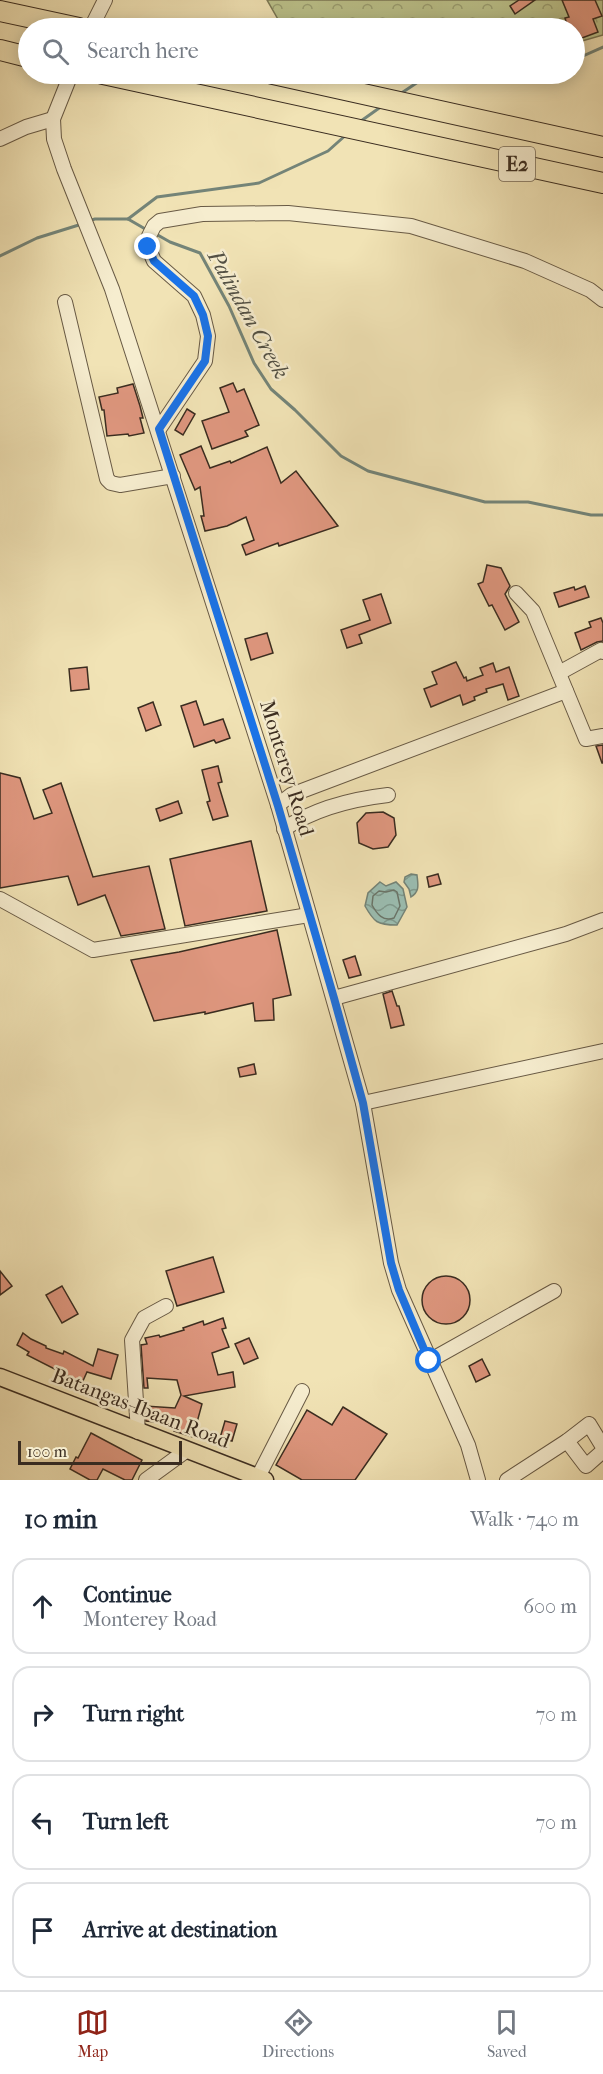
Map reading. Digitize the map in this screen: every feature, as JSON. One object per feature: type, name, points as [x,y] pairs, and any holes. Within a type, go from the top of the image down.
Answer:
[{"type":"highway","points":[[0,11],[30,18]]},
{"type":"highway","points":[[0,50],[18,54]]},
{"type":"highway","name":"E2","points":[[150,84],[603,183]]},
{"type":"highway","name":"E2","points":[[315,84],[603,147]]},
{"type":"main road","name":"Batangas-Ibaan Road","points":[[0,1377],[261,1478]]},
{"type":"street","points":[[96,18],[105,0]]},
{"type":"street","name":"Monterey Road","points":[[67,84],[53,119],[54,140],[112,289],[159,429],[278,806],[363,1103],[391,1263],[399,1290],[468,1445],[478,1480]]},
{"type":"street","points":[[0,138],[53,119]]},
{"type":"street","points":[[159,429],[205,361],[208,336],[203,315],[194,296],[154,261],[148,247],[152,231],[160,221],[202,214],[288,213],[411,226],[525,261],[590,290],[603,300]]},
{"type":"street","points":[[65,302],[107,479],[111,483],[120,485],[173,476]]},
{"type":"street","points":[[516,593],[533,611],[586,739],[603,736]]},
{"type":"street","points":[[559,673],[601,650],[603,652]]},
{"type":"street","points":[[278,806],[291,795],[566,691]]},
{"type":"street","points":[[291,795],[299,819]]},
{"type":"street","points":[[284,829],[299,819],[363,798],[388,795]]},
{"type":"street","points":[[0,899],[93,950],[309,915]]},
{"type":"street","points":[[334,998],[566,934],[603,920]]},
{"type":"street","points":[[363,1103],[603,1051]]},
{"type":"street","points":[[429,1361],[554,1291]]},
{"type":"street","points":[[138,1432],[132,1340],[144,1318],[166,1306]]},
{"type":"street","points":[[261,1478],[302,1391]]},
{"type":"street","points":[[507,1480],[589,1424],[603,1449],[586,1466],[567,1441]]},
{"type":"street","points":[[146,1480],[187,1450]]},
{"type":"green space","points":[[267,0],[603,0],[603,35],[585,40],[585,18],[277,18]]},
{"type":"water","points":[[411,874],[417,875],[418,885],[411,897],[404,882],[405,877]]},
{"type":"water","points":[[380,882],[386,886],[396,882],[403,889],[407,907],[397,925],[377,921],[365,906],[368,893]]},
{"type":"building","points":[[519,0],[535,0],[515,14],[510,6]]},
{"type":"building","points":[[562,0],[595,0],[602,16],[593,19],[598,32],[585,37],[585,18],[565,18],[569,17]]},
{"type":"building","points":[[233,383],[237,392],[244,389],[259,425],[245,431],[248,436],[212,449],[202,421],[229,412],[220,388]]},
{"type":"building","points":[[133,384],[143,418],[140,418],[144,433],[107,436],[104,410],[102,410],[99,397],[118,393],[117,388]]},
{"type":"building","points":[[187,409],[195,414],[183,435],[175,430]]},
{"type":"building","points":[[201,446],[210,468],[230,461],[231,463],[267,447],[281,483],[296,471],[338,526],[279,546],[278,543],[246,555],[242,545],[254,540],[246,517],[227,526],[205,531],[201,516],[204,516],[200,487],[195,490],[180,455]]},
{"type":"building","points":[[487,565],[501,568],[510,586],[505,594],[519,622],[505,630],[478,584],[483,582]]},
{"type":"building","points":[[585,586],[589,597],[559,607],[554,593]]},
{"type":"building","points":[[381,594],[391,623],[359,635],[362,643],[347,648],[341,630],[370,620],[363,600]]},
{"type":"building","points":[[601,618],[603,641],[581,650],[575,633],[591,627],[589,622]]},
{"type":"building","points":[[267,633],[273,653],[251,660],[245,639]]},
{"type":"building","points":[[456,662],[467,681],[483,675],[480,668],[493,663],[496,672],[509,667],[519,696],[508,700],[503,684],[486,689],[487,692],[463,705],[460,695],[431,707],[424,689],[437,684],[432,672]]},
{"type":"building","points":[[87,667],[89,689],[71,691],[69,669]]},
{"type":"building","points":[[196,701],[204,725],[223,719],[230,738],[216,743],[214,740],[194,747],[181,706]]},
{"type":"building","points":[[153,702],[161,725],[146,731],[138,708]]},
{"type":"building","points":[[603,745],[603,763],[602,763],[596,746]]},
{"type":"building","points":[[218,766],[222,782],[218,783],[228,816],[213,820],[207,802],[210,801],[202,770]]},
{"type":"building","points":[[0,773],[20,778],[34,819],[52,813],[43,790],[61,783],[93,877],[149,866],[165,929],[121,936],[105,895],[78,905],[68,876],[0,888]]},
{"type":"building","points":[[178,801],[182,813],[160,821],[156,809]]},
{"type":"building","points":[[383,812],[394,818],[396,835],[388,847],[373,849],[359,843],[357,823],[366,813]]},
{"type":"building","points":[[251,841],[267,911],[185,926],[170,859]]},
{"type":"building","points":[[438,874],[441,884],[429,887],[427,877]]},
{"type":"building","points":[[277,930],[291,995],[273,999],[274,1020],[255,1021],[253,1003],[205,1014],[205,1012],[154,1021],[131,960],[179,952]]},
{"type":"building","points":[[355,956],[361,975],[349,978],[343,960]]},
{"type":"building","points":[[392,991],[404,1025],[391,1028],[383,994]]},
{"type":"building","points":[[254,1064],[256,1074],[240,1077],[238,1068]]},
{"type":"building","points":[[213,1257],[224,1292],[177,1306],[166,1271]]},
{"type":"building","points":[[0,1271],[12,1286],[0,1295]]},
{"type":"building","points":[[441,1276],[451,1276],[466,1286],[470,1300],[469,1309],[460,1320],[451,1324],[441,1324],[426,1314],[422,1305],[422,1295],[432,1280]]},
{"type":"building","points":[[62,1286],[78,1314],[62,1323],[46,1295]]},
{"type":"building","points":[[223,1318],[226,1328],[222,1329],[229,1347],[212,1353],[218,1375],[233,1372],[235,1387],[184,1396],[202,1404],[193,1437],[174,1431],[176,1424],[146,1421],[145,1406],[175,1408],[181,1395],[177,1380],[147,1378],[148,1388],[144,1388],[141,1345],[147,1344],[145,1338],[159,1335],[160,1337],[184,1330],[183,1328],[203,1321],[204,1325]]},
{"type":"building","points":[[23,1333],[46,1348],[63,1354],[64,1351],[93,1366],[98,1349],[118,1355],[111,1379],[87,1372],[82,1383],[27,1355],[29,1352],[17,1345]]},
{"type":"building","points":[[249,1338],[258,1358],[244,1364],[235,1344]]},
{"type":"building","points":[[482,1359],[490,1375],[476,1382],[469,1366]]},
{"type":"building","points":[[343,1407],[387,1434],[355,1480],[302,1480],[276,1465],[307,1410],[332,1425]]},
{"type":"building","points":[[225,1421],[237,1424],[232,1441],[220,1438]]},
{"type":"building","points":[[91,1433],[142,1460],[132,1480],[125,1480],[103,1469],[97,1480],[90,1480],[70,1469]]},
{"type":"waterway","points":[[585,55],[603,47]]},
{"type":"waterway","points":[[400,94],[415,84]]},
{"type":"waterway","points":[[361,121],[382,106]]},
{"type":"waterway","points":[[128,219],[157,197],[259,183],[328,151],[347,134]]},
{"type":"waterway","points":[[88,221],[128,219],[147,230]]},
{"type":"waterway","points":[[0,256],[37,238],[82,224]]},
{"type":"waterway","name":"Palindan Creek","points":[[156,234],[200,253],[229,306],[254,363],[271,389],[341,456],[368,471],[485,502],[528,502],[591,515],[603,515]]},
{"type":"route","points":[[148,247],[154,261],[194,296],[203,315],[208,336],[205,361],[159,429],[278,806],[334,998],[363,1103],[391,1263],[399,1290],[429,1361]]}]
